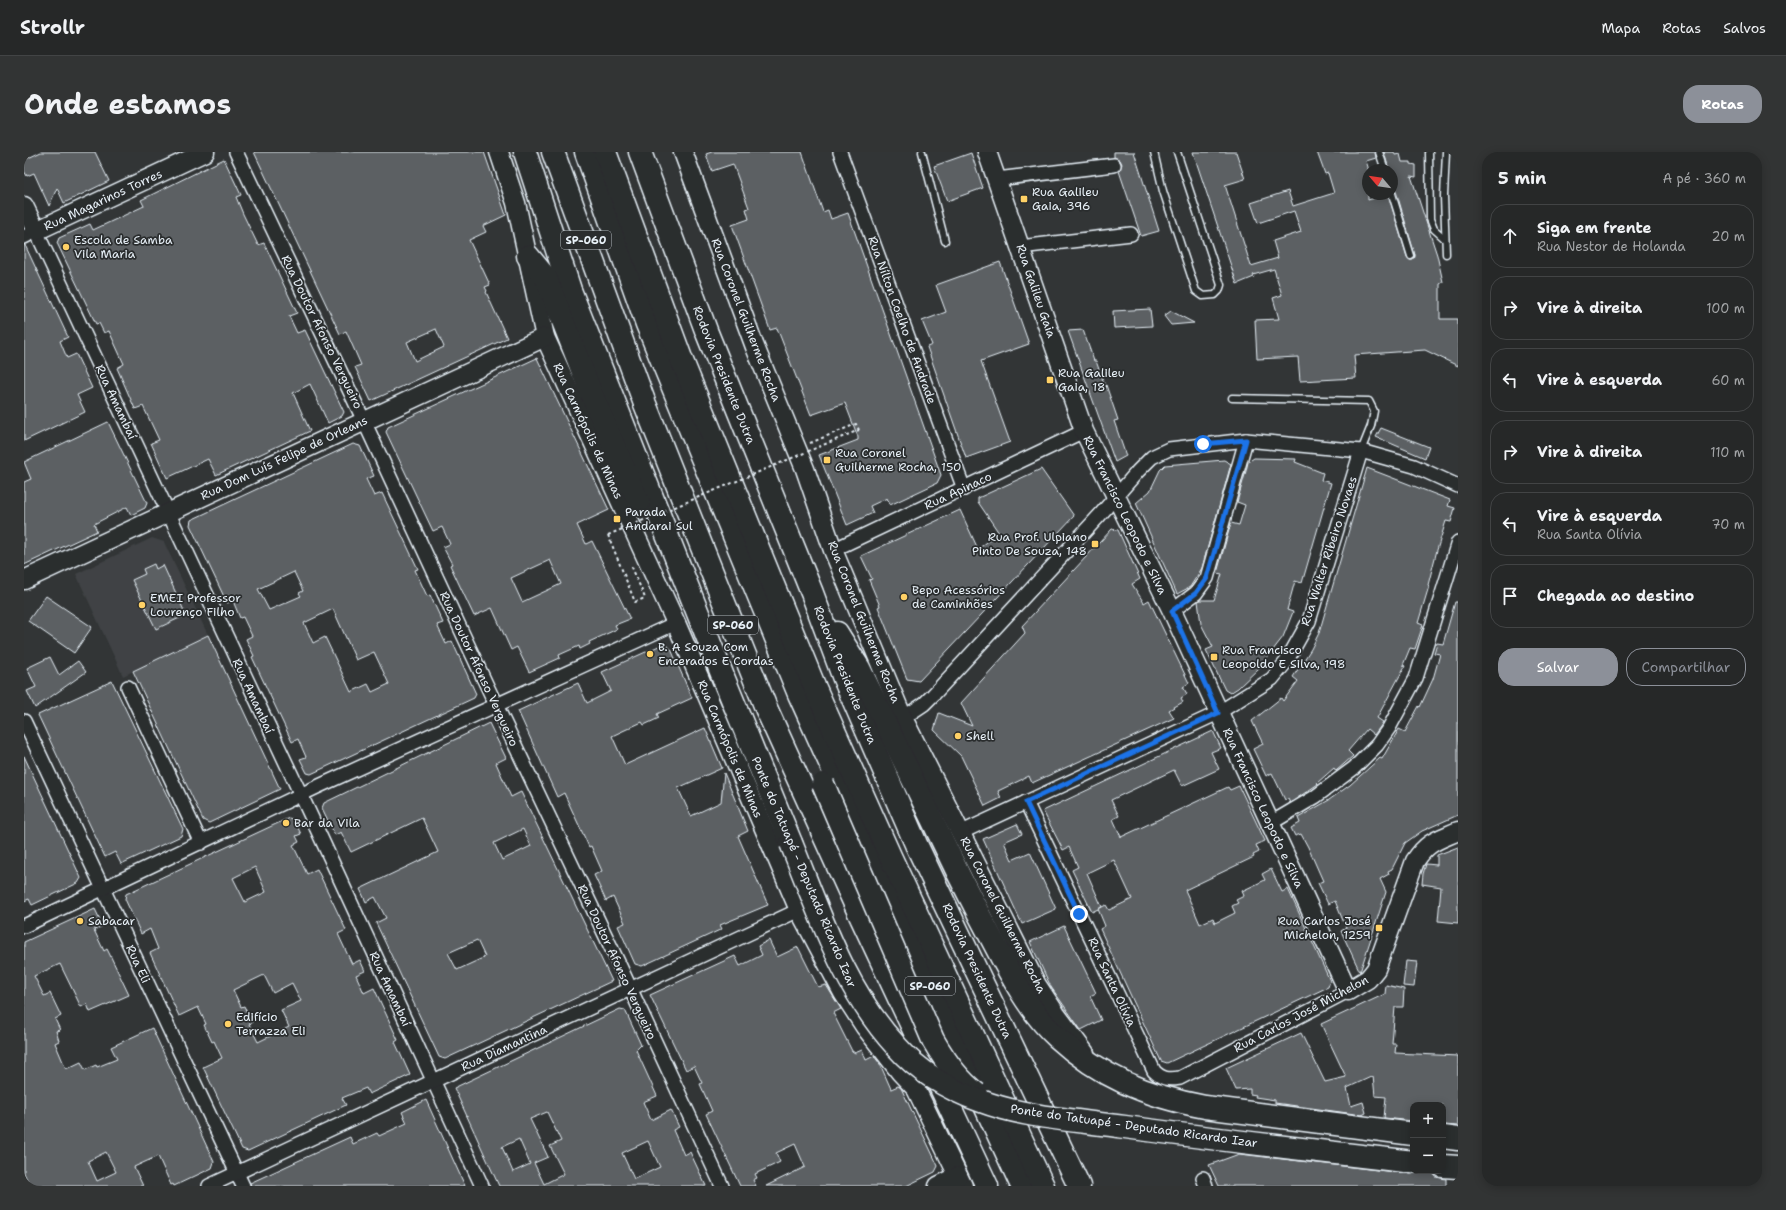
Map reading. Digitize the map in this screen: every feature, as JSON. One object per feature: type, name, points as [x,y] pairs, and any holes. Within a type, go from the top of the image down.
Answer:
[{"type":"highway","points":[[525,152],[570,290],[724,679]]},
{"type":"highway","name":"SP-060","points":[[553,152],[645,404],[766,708],[860,915],[987,1186]]},
{"type":"highway","name":"SP-060","points":[[586,152],[647,324],[799,694],[958,1049],[1022,1186]]},
{"type":"highway","name":"SP-060","points":[[605,152],[682,361],[815,688],[890,856],[1043,1186]]},
{"type":"highway","name":"Rodovia Presidente Dutra","points":[[640,152],[707,333],[812,593],[843,676],[916,844],[1079,1186]]},
{"type":"highway","points":[[528,256],[546,278],[594,400],[686,612],[724,679]]},
{"type":"highway","points":[[725,516],[729,559],[823,784],[933,1040],[948,1066],[968,1087],[992,1104]]},
{"type":"highway","points":[[812,593],[859,668],[979,915],[1018,988],[1038,1016],[1057,1037],[1097,1067],[1121,1082],[1143,1092],[1173,1101],[1205,1107],[1410,1134]]},
{"type":"highway","name":"Ponte do Tatuapé - Deputado Ricardo Izar","points":[[724,679],[833,946],[855,992],[876,1023],[898,1049],[923,1070],[951,1089],[982,1102],[1021,1112],[1217,1139],[1410,1162]]},
{"type":"highway","points":[[1030,1082],[1051,1148],[1068,1186]]},
{"type":"highway","points":[[1446,1137],[1458,1139]]},
{"type":"highway","points":[[1446,1166],[1458,1167]]},
{"type":"main road","name":"Rua Magarinos Torres","points":[[30,234],[205,152]]},
{"type":"main road","name":"Rua Carmópolis de Minas","points":[[499,152],[516,203],[545,337],[676,623],[799,910],[843,993],[865,1026],[900,1072],[916,1090],[960,1181]]},
{"type":"main road","name":"Rua Coronel Guilherme Rocha","points":[[683,152],[755,347],[805,469],[833,550],[903,718],[1037,985],[1076,1043],[1097,1067]]},
{"type":"main road","name":"Rua Galileu Gaia","points":[[988,152],[1084,431]]},
{"type":"main road","name":"Rua Amambaí","points":[[24,206],[30,234]]},
{"type":"main road","name":"Rua Dom Luís Felipe de Orleans","points":[[24,580],[545,337]]},
{"type":"main road","name":"Rua Francisco Leopodo e Silva","points":[[1084,431],[1172,611],[1348,991]]},
{"type":"main road","name":"Rua Carlos José Michelon","points":[[1348,991],[1368,980],[1376,969],[1415,860],[1427,845],[1458,831]]},
{"type":"main road","points":[[938,1186],[960,1181]]},
{"type":"street","name":"Rua Doutor Afonso Vergueiro","points":[[236,152],[364,421],[496,706],[722,1186]]},
{"type":"street","name":"Rua Nílton Coelho de Andrade","points":[[840,152],[964,489]]},
{"type":"street","points":[[997,179],[1114,165]]},
{"type":"street","name":"Rua Amambaí","points":[[30,234],[168,513],[301,795],[432,1081],[482,1186]]},
{"type":"street","points":[[1020,246],[1130,234]]},
{"type":"street","name":"Rua Apinaco","points":[[833,550],[1084,431]]},
{"type":"street","points":[[1172,611],[1196,593],[1207,578],[1246,440]]},
{"type":"street","points":[[903,718],[924,704],[934,695],[1152,457],[1169,449],[1246,440],[1361,451],[1414,466],[1458,486]]},
{"type":"street","name":"Rua Walter Ribeiro Novaes","points":[[960,832],[1218,713],[1272,679],[1286,662],[1309,621],[1361,451]]},
{"type":"street","points":[[1271,823],[1315,797],[1354,768],[1377,745],[1390,728],[1416,678],[1458,542]]},
{"type":"street","points":[[24,926],[301,795],[676,623]]},
{"type":"street","points":[[128,687],[201,843]]},
{"type":"street","name":"Rua Eli","points":[[24,720],[243,1186]]},
{"type":"street","name":"Rua Santa Olívia","points":[[1026,802],[1154,1071],[1161,1078],[1169,1080],[1180,1078]]},
{"type":"street","name":"Rua Diamantina","points":[[209,1186],[799,910]]},
{"type":"street","name":"Rua Carlos José Michelon","points":[[1180,1078],[1348,991]]},
{"type":"lane","points":[[922,152],[945,241]]},
{"type":"lane","points":[[1154,152],[1163,191],[1196,291],[1203,296],[1215,295],[1220,291],[1221,284],[1177,152]]},
{"type":"lane","points":[[1379,152],[1382,164]]},
{"type":"lane","points":[[1429,152],[1430,219],[1434,229],[1445,239]]},
{"type":"lane","points":[[1446,152],[1444,196],[1446,254]]},
{"type":"lane","points":[[1394,200],[1412,256]]},
{"type":"lane","points":[[1232,398],[1369,401],[1374,411],[1371,426],[1361,451]]},
{"type":"path","points":[[630,563],[645,598],[635,602],[608,535],[859,430],[856,424],[808,444]]},
{"type":"shaded area","name":"EMEI Professor Lourenço Filho","points":[[152,538],[164,542],[208,635],[123,676],[76,574]]},
{"type":"building","points":[[41,152],[95,152],[109,181],[64,203],[57,188],[49,206],[34,173],[27,176],[24,171],[24,160]]},
{"type":"building","points":[[254,152],[484,152],[506,215],[483,226],[486,232],[469,240],[490,285],[485,287],[486,292],[507,338],[371,401],[355,367],[361,365],[346,331],[340,334]],"holes":[[[436,329],[444,347],[415,361],[407,342]]]},
{"type":"building","points":[[712,152],[802,152],[823,212],[828,210],[831,219],[848,213],[941,475],[937,483],[890,505],[887,498],[870,506],[873,513],[847,525],[819,455],[858,440],[858,437],[845,403],[811,415],[777,328],[770,330],[732,225],[749,219],[746,209],[749,208],[733,164],[712,171],[706,154]]},
{"type":"building","points":[[1114,152],[1134,152],[1159,231],[1141,236],[1119,171],[1122,164],[1120,160],[1114,157]]},
{"type":"building","points":[[1193,152],[1236,152],[1245,179],[1225,185],[1251,266],[1278,258],[1273,241],[1301,232],[1294,211],[1258,223],[1251,203],[1288,191],[1293,206],[1334,193],[1328,173],[1325,174],[1317,152],[1375,152],[1376,158],[1366,161],[1367,164],[1362,164],[1362,200],[1390,200],[1407,257],[1410,260],[1413,260],[1415,255],[1398,198],[1398,164],[1387,164],[1384,152],[1394,152],[1395,155],[1400,154],[1402,162],[1411,162],[1411,164],[1416,165],[1416,177],[1411,176],[1437,255],[1443,282],[1440,284],[1440,319],[1458,319],[1458,366],[1425,350],[1354,355],[1356,378],[1300,381],[1298,357],[1257,359],[1255,320],[1279,319],[1273,298],[1282,295],[1274,269],[1253,275],[1254,277],[1237,284]]},
{"type":"building","points":[[971,153],[983,188],[947,201],[934,166]]},
{"type":"building","points":[[224,159],[241,195],[236,197],[243,214],[258,245],[264,243],[297,313],[289,316],[297,333],[305,330],[344,412],[342,416],[328,423],[310,384],[293,393],[310,431],[216,475],[208,459],[167,478],[151,443],[159,440],[143,406],[135,409],[117,368],[124,364],[109,331],[104,333],[99,323],[96,324],[57,243],[59,238],[90,224],[93,230],[144,206],[141,200]]},
{"type":"building","points":[[24,245],[68,337],[60,341],[67,358],[76,354],[92,388],[77,395],[85,412],[24,441]]},
{"type":"building","points":[[1000,262],[1029,344],[981,361],[1010,442],[966,458],[927,347],[932,345],[922,321],[946,312],[936,285]]},
{"type":"building","points":[[1150,309],[1152,326],[1114,328],[1113,311]]},
{"type":"building","points":[[1171,311],[1194,323],[1171,325],[1164,316]]},
{"type":"building","points":[[1083,330],[1094,361],[1096,361],[1105,386],[1106,385],[1118,420],[1114,421],[1126,456],[1115,462],[1068,331]]},
{"type":"building","points":[[537,358],[609,510],[577,525],[586,544],[592,541],[630,619],[615,625],[617,629],[589,642],[590,644],[580,649],[579,646],[559,655],[560,658],[529,672],[517,647],[511,650],[492,608],[474,616],[450,565],[452,564],[443,547],[450,544],[442,527],[433,531],[386,432],[388,427]],"holes":[[[550,560],[561,584],[522,602],[511,578]]]},
{"type":"building","points":[[108,422],[147,503],[145,508],[131,515],[127,507],[94,524],[97,531],[24,565],[24,482],[31,479],[24,462]]},
{"type":"building","points":[[1381,428],[1429,447],[1425,458],[1376,437]]},
{"type":"building","points":[[353,444],[360,446],[374,476],[366,479],[374,496],[382,493],[418,569],[415,570],[427,596],[430,595],[443,623],[437,625],[446,644],[452,641],[476,694],[474,698],[311,774],[307,773],[300,759],[306,757],[298,739],[292,742],[252,657],[254,656],[246,639],[252,636],[243,617],[240,618],[233,601],[227,603],[190,525],[191,520]],"holes":[[[294,572],[303,591],[299,593],[301,596],[269,610],[258,589]],[[333,609],[356,660],[374,652],[389,684],[372,692],[368,684],[351,692],[325,637],[313,643],[304,623]]]},
{"type":"building","points":[[1254,458],[1296,459],[1295,462],[1323,473],[1321,480],[1331,483],[1302,583],[1295,581],[1287,610],[1293,612],[1283,637],[1259,668],[1238,688],[1230,693],[1225,690],[1206,650],[1213,647],[1201,624],[1198,601],[1214,600],[1222,574],[1217,573],[1231,523],[1239,525],[1245,505],[1237,502],[1248,462]]},
{"type":"building","points":[[1224,460],[1231,464],[1202,568],[1190,587],[1177,594],[1136,503],[1150,491],[1160,470],[1165,465]]},
{"type":"building","points":[[1367,468],[1450,500],[1448,506],[1455,508],[1451,522],[1446,521],[1437,550],[1429,586],[1418,623],[1423,625],[1415,649],[1410,648],[1403,665],[1405,666],[1377,718],[1383,722],[1374,735],[1367,729],[1348,751],[1353,756],[1336,771],[1334,768],[1317,783],[1318,784],[1290,803],[1288,799],[1285,800],[1272,773],[1266,776],[1253,749],[1263,744],[1252,721],[1281,698],[1283,701],[1298,681],[1293,677],[1311,649],[1319,633]]},
{"type":"building","points":[[1041,469],[1074,516],[919,681],[907,679],[878,607],[880,606],[869,580],[872,579],[861,556],[960,510],[978,549],[999,533],[978,502],[978,498]]},
{"type":"building","points":[[1112,529],[1118,530],[1140,579],[1132,584],[1144,603],[1149,600],[1189,683],[1183,687],[1187,694],[1181,698],[1183,702],[1169,710],[1174,718],[1032,783],[1029,776],[998,791],[1001,798],[985,806],[961,756],[934,730],[939,713],[972,726],[961,703],[1025,633],[1022,626]]},
{"type":"building","points":[[154,564],[156,569],[163,565],[186,615],[156,629],[132,580],[145,574],[143,569]]},
{"type":"building","points":[[46,596],[92,627],[74,653],[28,621]]},
{"type":"building","points":[[1455,602],[1458,602],[1458,815],[1422,831],[1405,843],[1392,869],[1388,871],[1389,874],[1380,879],[1386,892],[1360,972],[1341,931],[1346,928],[1335,901],[1328,904],[1318,883],[1323,881],[1308,847],[1301,834],[1295,836],[1291,828],[1300,823],[1298,818],[1329,800],[1350,785],[1380,758],[1382,759],[1399,729],[1405,732],[1419,706],[1420,707],[1433,679],[1440,654],[1434,653],[1437,643],[1443,644]]},
{"type":"building","points":[[208,635],[280,789],[209,823],[203,820],[133,671]]},
{"type":"building","points":[[661,645],[667,646],[671,649],[692,698],[657,714],[659,718],[644,725],[642,722],[612,736],[625,765],[705,728],[722,768],[678,788],[691,816],[721,802],[724,773],[748,831],[738,836],[768,905],[720,925],[722,929],[642,966],[635,964],[618,926],[625,923],[613,897],[606,901],[594,875],[602,871],[591,846],[589,847],[564,793],[557,797],[518,711],[578,683],[587,703],[611,691],[602,672]]},
{"type":"building","points":[[50,657],[59,675],[78,661],[86,672],[35,708],[27,691],[36,687],[27,668]]},
{"type":"building","points":[[112,681],[183,829],[181,836],[121,864],[115,852],[105,857],[38,715]]},
{"type":"building","points":[[489,723],[506,758],[496,763],[511,797],[521,792],[612,981],[445,1059],[439,1057],[376,923],[386,918],[375,897],[366,902],[360,889],[438,852],[422,818],[351,852],[341,832],[335,835],[322,808],[324,803]],"holes":[[[523,829],[531,846],[502,860],[494,843]],[[477,940],[485,957],[457,970],[448,953]]]},
{"type":"building","points":[[1213,731],[1221,748],[1211,752],[1219,769],[1182,786],[1174,770],[1111,800],[1119,816],[1113,819],[1121,837],[1228,787],[1230,790],[1239,786],[1265,841],[1256,845],[1259,852],[1253,855],[1254,857],[1185,890],[1200,924],[1213,918],[1215,923],[1235,913],[1232,906],[1238,903],[1236,900],[1244,896],[1242,891],[1265,880],[1262,874],[1271,869],[1282,892],[1288,889],[1330,981],[1328,987],[1167,1063],[1161,1061],[1100,929],[1105,926],[1098,909],[1092,912],[1072,870],[1078,867],[1069,847],[1063,850],[1043,811]],"holes":[[[1114,860],[1132,899],[1109,910],[1106,905],[1102,907],[1087,873]]]},
{"type":"building","points":[[24,756],[81,878],[78,883],[32,905],[29,899],[24,901]]},
{"type":"building","points":[[289,818],[294,820],[301,834],[296,836],[299,842],[293,845],[307,874],[317,869],[346,930],[338,934],[352,964],[360,960],[365,971],[356,975],[364,993],[374,988],[398,1040],[395,1042],[410,1075],[369,1094],[366,1088],[342,1098],[346,1105],[248,1151],[242,1149],[203,1067],[222,1058],[204,1025],[206,1024],[198,1007],[179,1016],[150,953],[158,949],[150,929],[141,934],[125,899],[126,894]],"holes":[[[255,867],[266,892],[245,902],[233,878]],[[264,975],[273,993],[292,983],[301,1001],[281,1010],[289,1027],[258,1042],[249,1024],[252,1023],[244,1006],[241,1007],[233,990]]]},
{"type":"building","points":[[1017,824],[1022,834],[1004,842],[1012,860],[1030,852],[1056,909],[1022,924],[983,839]]},
{"type":"building","points":[[1458,847],[1458,923],[1438,921],[1441,887],[1422,884],[1423,874],[1426,864],[1437,865],[1437,855]]},
{"type":"building","points":[[95,909],[103,926],[94,930],[104,951],[107,949],[129,995],[90,1012],[87,1004],[81,1007],[60,964],[34,976],[44,996],[50,993],[61,1016],[55,1019],[60,1030],[56,1031],[59,1041],[55,1043],[66,1069],[81,1062],[85,1070],[117,1059],[111,1047],[152,1028],[214,1162],[212,1168],[174,1186],[173,1184],[171,1185],[158,1156],[134,1167],[143,1186],[30,1186],[24,1173],[24,942]],"holes":[[[106,1152],[116,1172],[97,1181],[88,1161]]]},
{"type":"building","points":[[1064,926],[1096,993],[1090,996],[1101,1020],[1081,1030],[1051,987],[1030,942]]},
{"type":"building","points":[[769,940],[777,957],[798,947],[818,987],[826,985],[841,1009],[833,1013],[852,1051],[855,1053],[862,1050],[866,1060],[874,1056],[880,1064],[891,1089],[898,1086],[901,1088],[938,1166],[935,1172],[906,1186],[766,1186],[805,1167],[795,1144],[776,1153],[780,1162],[755,1174],[757,1178],[753,1180],[756,1186],[740,1186],[706,1114],[712,1111],[694,1066],[686,1070],[650,995],[735,956],[740,966],[762,955],[758,946]]},
{"type":"building","points":[[1406,961],[1417,962],[1414,987],[1403,986]]},
{"type":"building","points":[[1386,985],[1404,989],[1403,1007],[1395,1007],[1392,1044],[1396,1044],[1395,1053],[1458,1056],[1458,1126],[1446,1125],[1446,1102],[1410,1102],[1410,1121],[1384,1118],[1386,1097],[1375,1096],[1373,1076],[1347,1088],[1351,1106],[1363,1102],[1366,1113],[1362,1115],[1275,1103],[1275,1100],[1255,1097],[1256,1095],[1250,1094],[1250,1089],[1236,1090],[1226,1068],[1301,1033],[1325,1082],[1346,1077],[1321,1024],[1385,994]]},
{"type":"building","points":[[620,1009],[625,1010],[641,1045],[636,1050],[657,1096],[643,1102],[651,1120],[671,1110],[679,1127],[673,1130],[684,1155],[690,1152],[706,1186],[499,1186],[454,1088]],"holes":[[[547,1112],[561,1141],[550,1146],[564,1174],[544,1184],[534,1163],[548,1157],[530,1119]],[[519,1139],[530,1164],[513,1172],[502,1147]],[[648,1141],[660,1167],[634,1179],[622,1153]]]},
{"type":"building","points":[[426,1100],[465,1186],[251,1186],[250,1183],[350,1137],[353,1144],[377,1133],[379,1136],[407,1123],[402,1112]]},
{"type":"building","points":[[1239,1154],[1410,1174],[1434,1174],[1436,1177],[1446,1179],[1446,1186],[1219,1186],[1209,1165]]},
{"type":"place","name":"Rua Galileu Gaia, 396","points":[[1024,199]]},
{"type":"place","name":"Escola de Samba Vila Maria","points":[[66,247]]},
{"type":"place","name":"Rua Galileu Gaia, 18","points":[[1050,380]]},
{"type":"place","name":"Rua Coronel Guilherme Rocha, 150","points":[[827,460]]},
{"type":"place","name":"Parada Andarai Sul","points":[[617,519]]},
{"type":"place","name":"Rua Prof. Ulpiano Pinto De Souza, 148","points":[[1095,544]]},
{"type":"place","name":"Bepo Acessórios de Caminhões","points":[[904,597]]},
{"type":"place","name":"EMEI Professor Lourenço Filho","points":[[142,605]]},
{"type":"place","name":"B. A Souza Com Encerados E Cordas","points":[[650,654]]},
{"type":"place","name":"Rua Francisco Leopoldo E Silva, 198","points":[[1214,657]]},
{"type":"place","name":"Shell","points":[[958,736]]},
{"type":"place","name":"Bar da Vila","points":[[286,823]]},
{"type":"place","name":"Sabacar","points":[[80,921]]},
{"type":"place","name":"Rua Carlos José Michelon, 1259","points":[[1379,928]]},
{"type":"place","name":"Edifício Terrazza Eli","points":[[228,1024]]},
{"type":"route","points":[[1079,914],[1026,802],[1218,713],[1172,611],[1196,593],[1203,586],[1207,578],[1246,440],[1203,444]]}]
